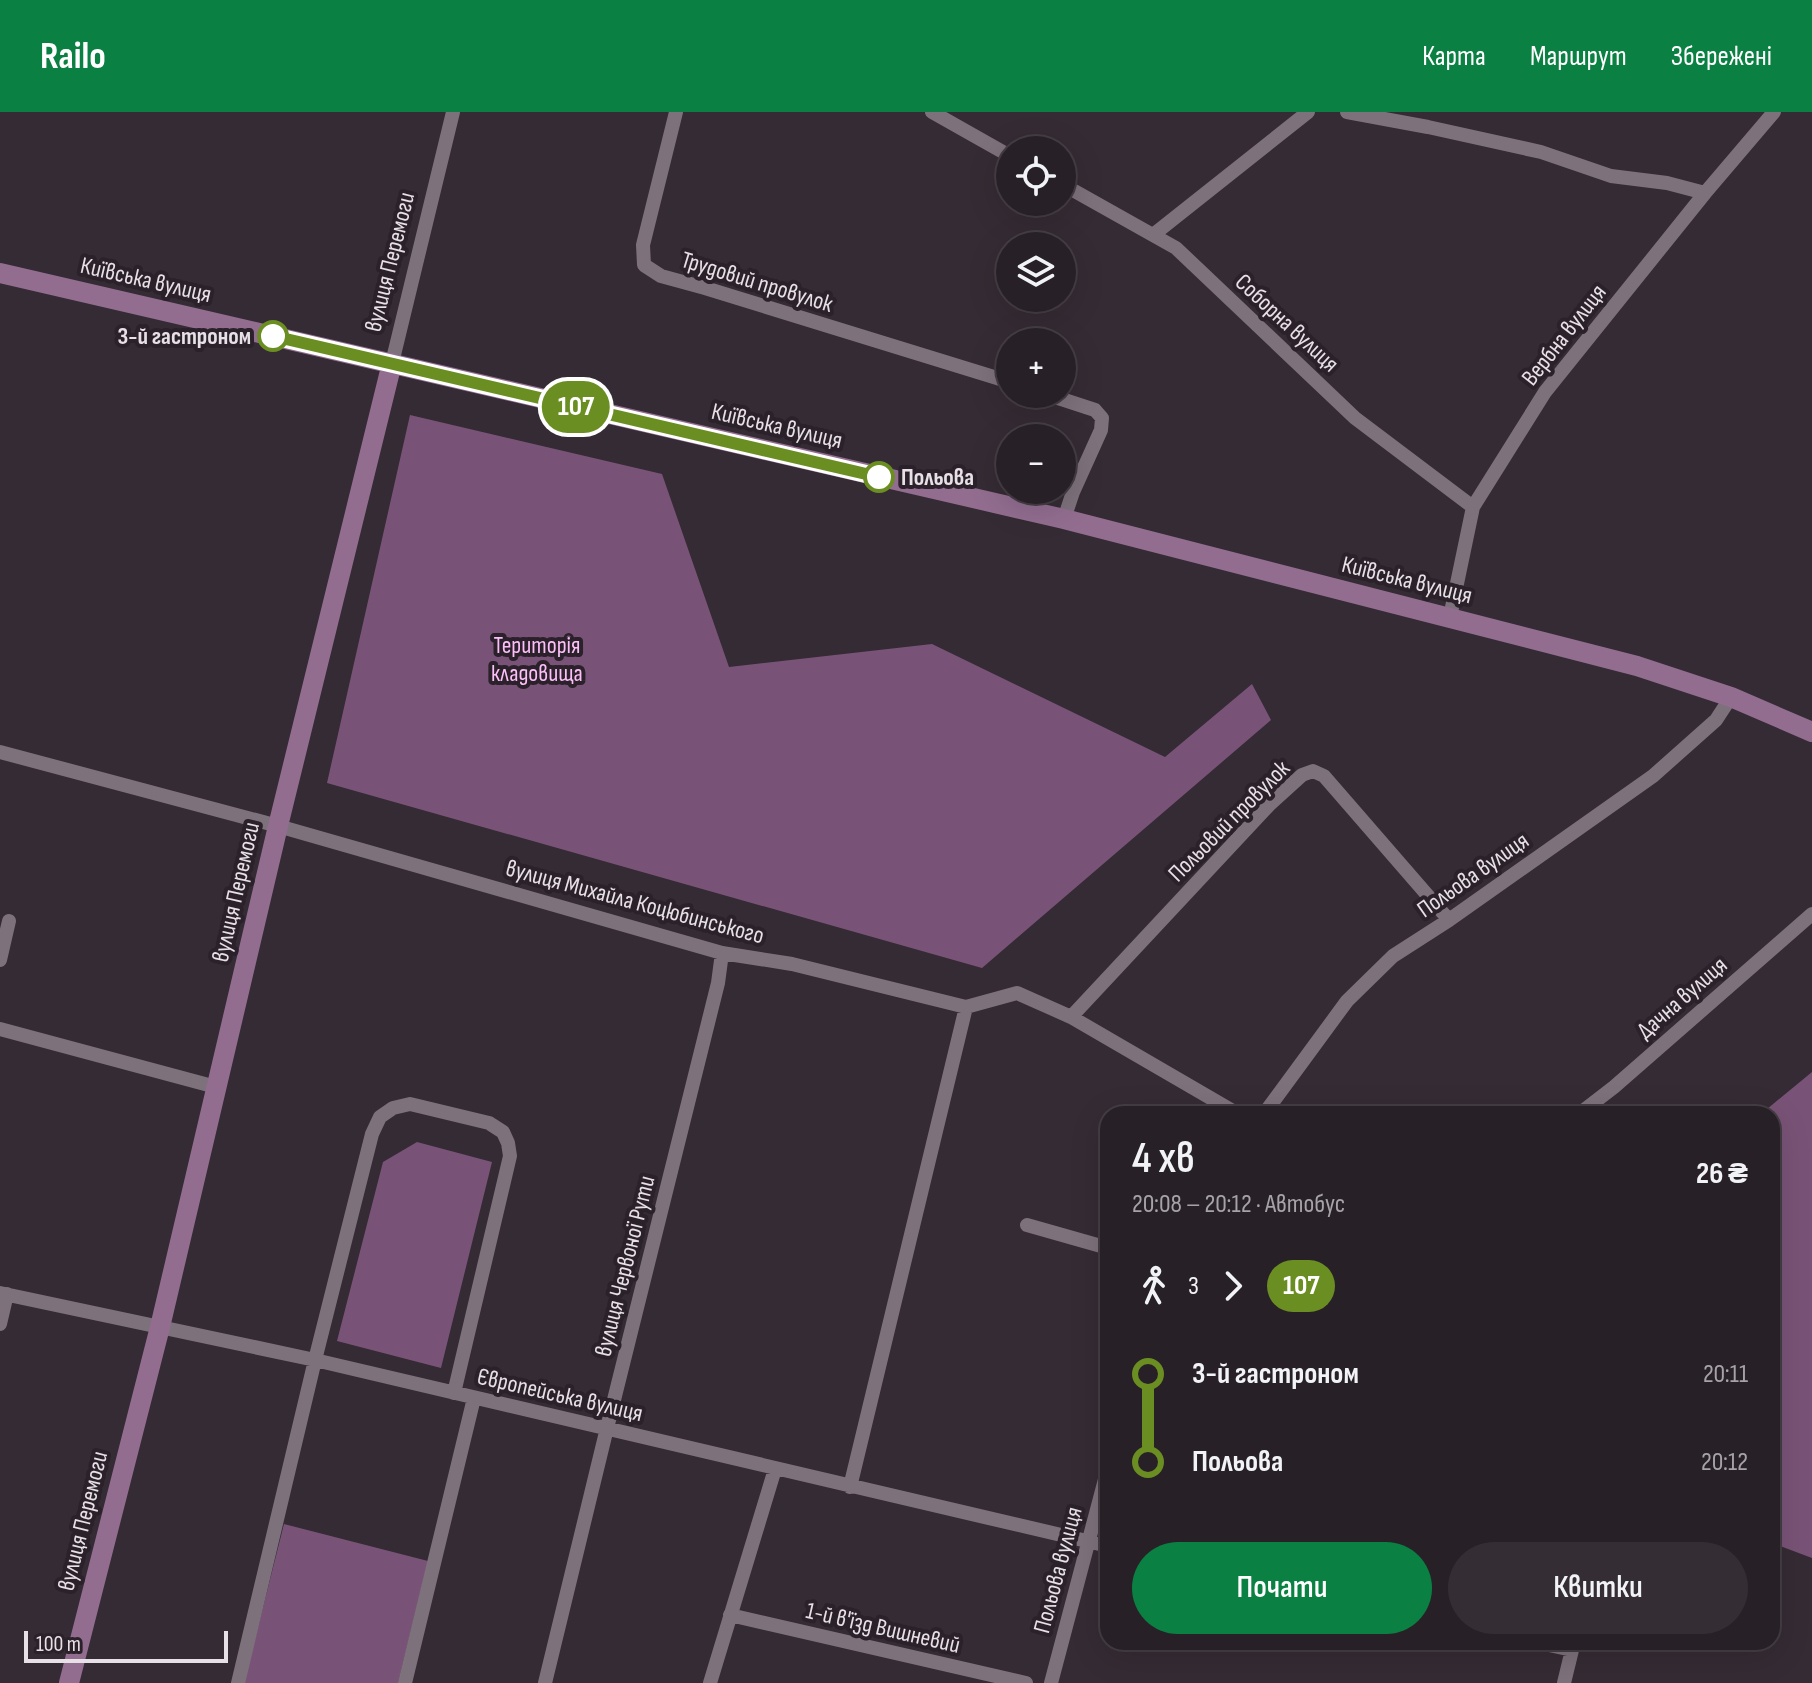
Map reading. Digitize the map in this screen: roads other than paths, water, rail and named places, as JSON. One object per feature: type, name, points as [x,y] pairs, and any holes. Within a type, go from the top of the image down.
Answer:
[{"type":"street","name":"вулиця Перемоги","points":[[69,1683],[160,1327],[278,826],[453,112]]},
{"type":"street","name":"Трудовий провулок","points":[[676,112],[643,245],[644,265],[661,276],[996,378]]},
{"type":"street","points":[[932,112],[996,148]]},
{"type":"street","points":[[1153,235],[1308,112]]},
{"type":"street","points":[[1347,112],[1541,152],[1611,176],[1667,183],[1705,193]]},
{"type":"street","name":"Вербна вулиця","points":[[1450,617],[1473,507],[1545,392],[1774,112]]},
{"type":"street","name":"Соборна вулиця","points":[[1076,192],[1176,248],[1355,418],[1473,507]]},
{"type":"street","name":"Київська вулиця","points":[[0,273],[1064,519],[1637,666],[1731,697],[1812,732]]},
{"type":"street","points":[[1064,519],[1078,478],[1101,430],[1102,418],[1095,410],[1076,404]]},
{"type":"street","name":"Польова вулиця","points":[[1270,1106],[1347,1001],[1393,956],[1653,776],[1716,720],[1731,697]]},
{"type":"street","name":"вулиця Михайла Коцюбинського","points":[[0,752],[278,826],[722,953],[792,964],[966,1007],[1017,993],[1071,1017],[1224,1106]]},
{"type":"street","name":"Польовий провулок","points":[[1071,1017],[1270,804],[1302,775],[1313,771],[1324,776],[1449,920]]},
{"type":"street","name":"Дачна вулиця","points":[[1589,1106],[1812,914]]},
{"type":"street","points":[[0,960],[9,921]]},
{"type":"street","name":"вулиця Червоної Рути","points":[[545,1683],[718,983],[722,953]]},
{"type":"street","points":[[850,1487],[966,1007]]},
{"type":"street","points":[[0,1029],[216,1087]]},
{"type":"street","points":[[238,1683],[372,1134],[380,1117],[393,1108],[410,1104],[489,1123],[503,1132],[510,1156],[454,1393]]},
{"type":"street","points":[[1027,1225],[1100,1246]]},
{"type":"street","points":[[0,1324],[4,1294]]},
{"type":"street","name":"Європейська вулиця","points":[[4,1294],[315,1360],[1100,1544]]},
{"type":"street","points":[[405,1683],[474,1398]]},
{"type":"street","points":[[710,1683],[775,1469]]},
{"type":"street","name":"Польова вулиця","points":[[1051,1683],[1100,1497]]},
{"type":"street","name":"1-й в'їзд Вишневий","points":[[730,1615],[1026,1683]]},
{"type":"street","points":[[1564,1683],[1572,1650]]},
{"type":"place","name":"3-й гастроном","points":[[273,336]]},
{"type":"place","name":"Польова","points":[[879,477]]},
{"type":"park label","name":"Територія кладовища","points":[[537,659]]}]
